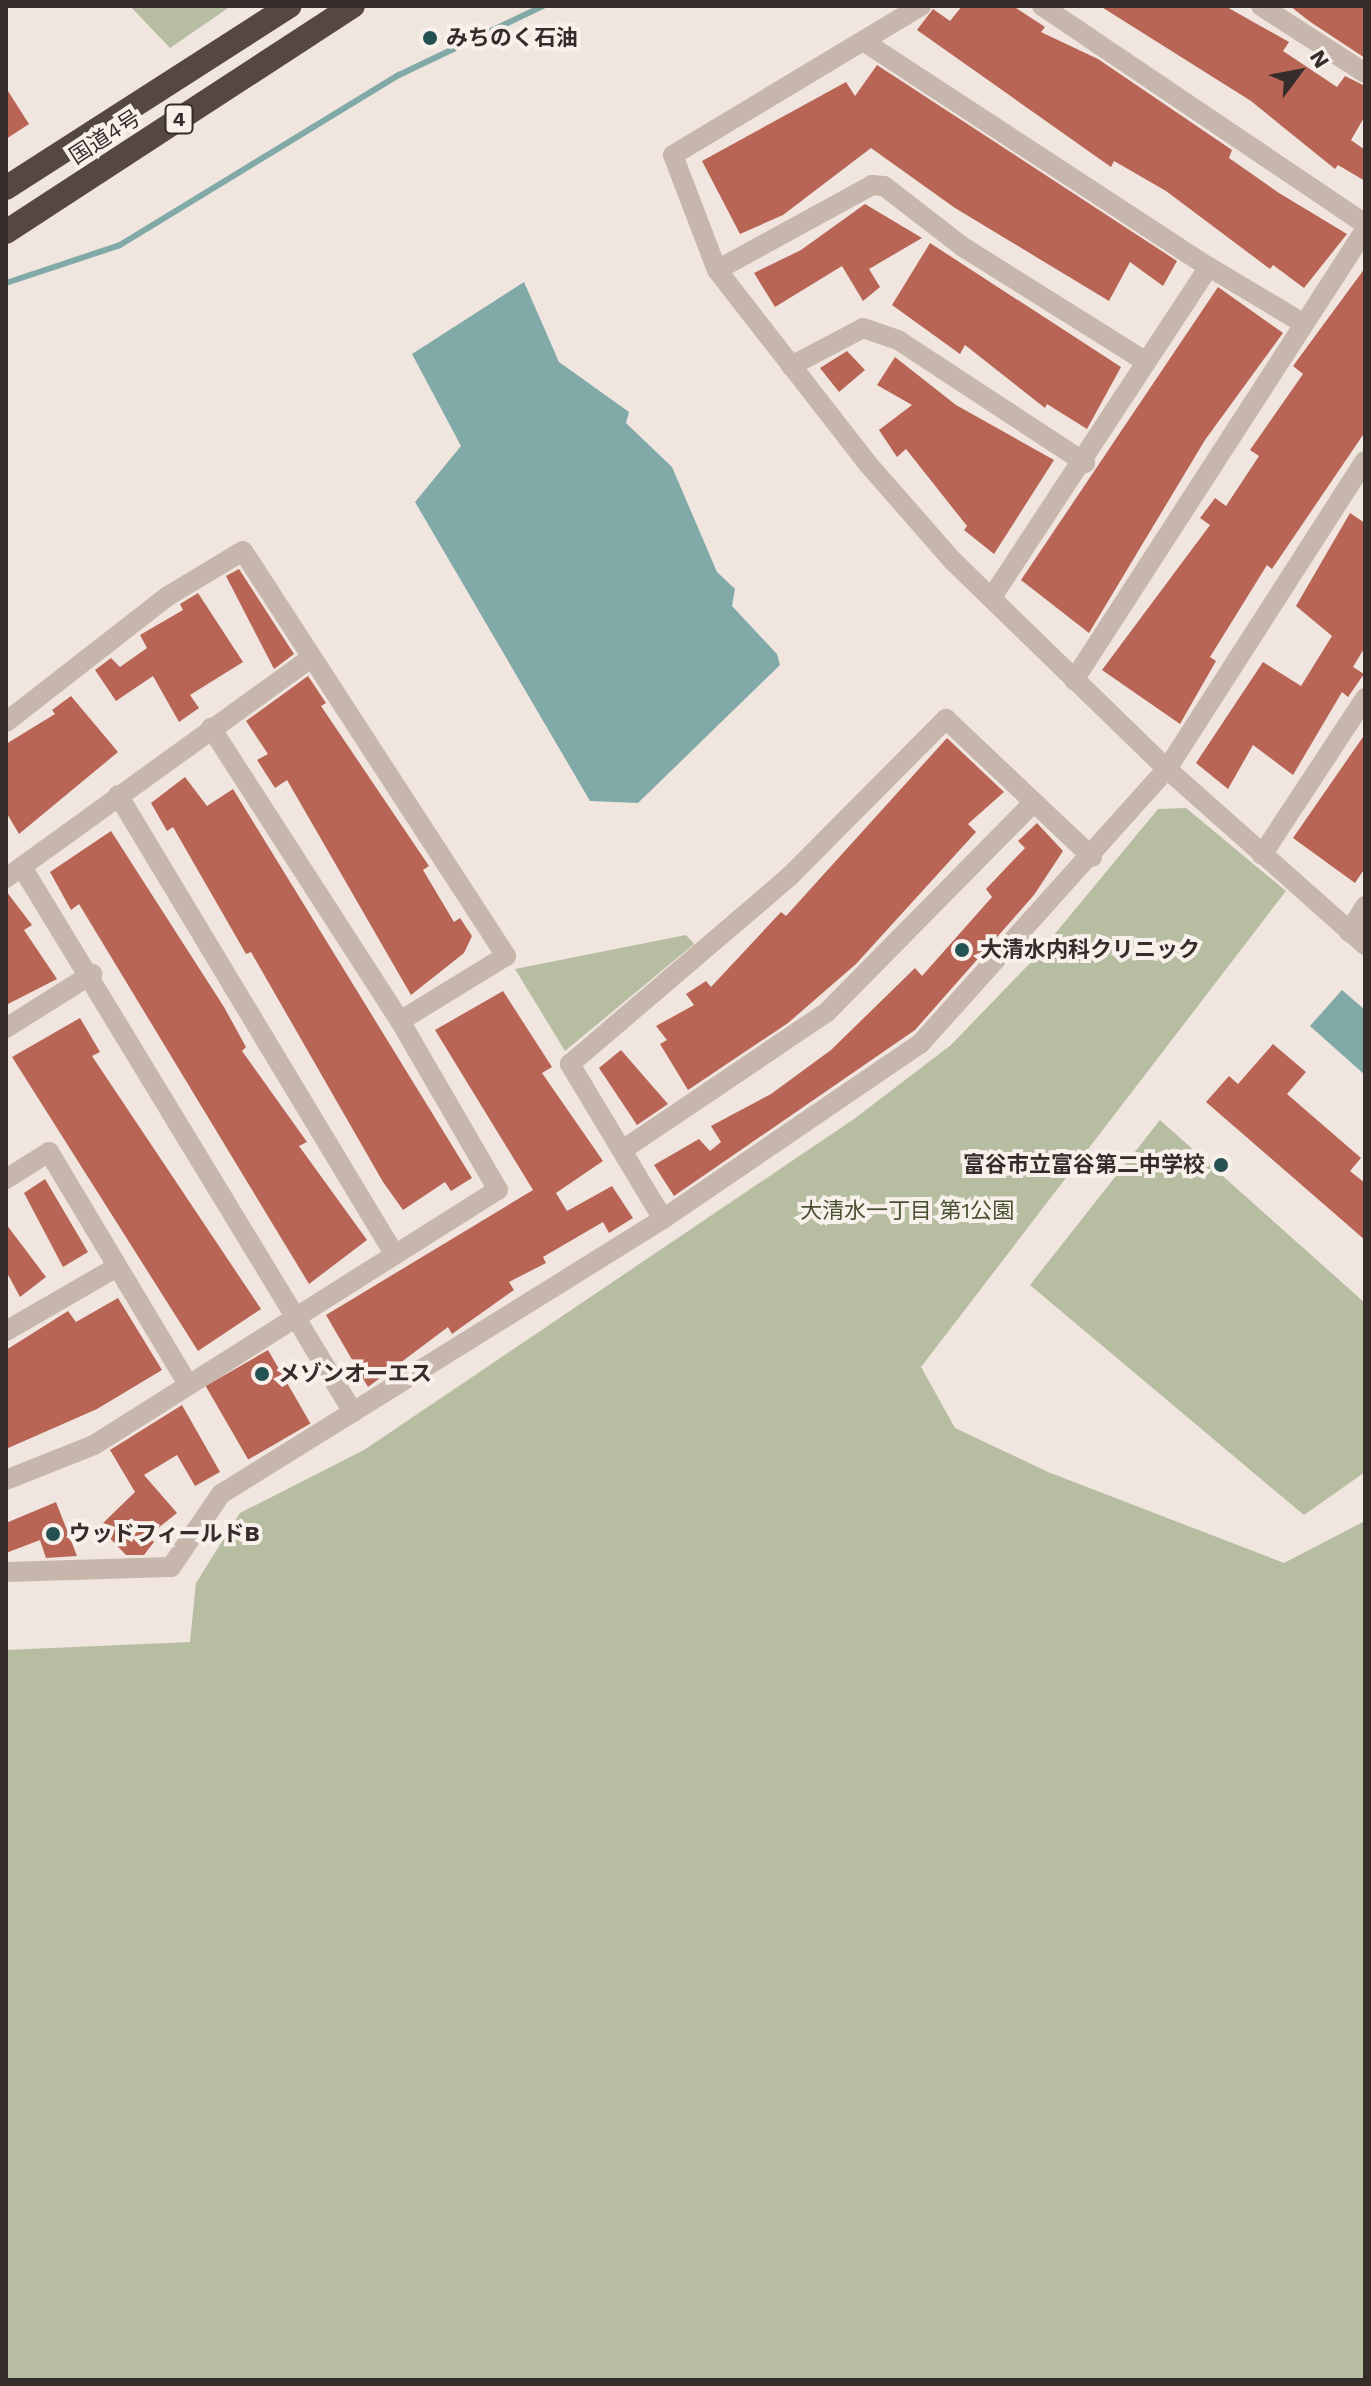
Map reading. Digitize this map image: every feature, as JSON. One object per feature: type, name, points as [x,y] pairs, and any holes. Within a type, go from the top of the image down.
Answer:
[{"type":"highway","name":"国道4号","points":[[6,188],[290,6]]},
{"type":"highway","name":"国道4号","points":[[6,232],[353,6]]},
{"type":"street","points":[[921,6],[673,155],[717,270],[868,464],[992,597],[1167,769],[1365,945]]},
{"type":"street","points":[[1042,6],[1365,224]]},
{"type":"street","points":[[1261,6],[1365,73]]},
{"type":"street","points":[[863,41],[1209,267],[1301,322]]},
{"type":"street","points":[[717,270],[872,185],[884,186],[963,247],[1146,362]]},
{"type":"street","points":[[1074,680],[1301,322],[1365,230]]},
{"type":"street","points":[[992,597],[1085,463],[1146,362],[1209,267]]},
{"type":"street","points":[[791,366],[863,328],[886,336],[1085,463]]},
{"type":"street","points":[[6,1572],[171,1567],[221,1494],[663,1219],[920,1044],[1092,857],[1167,769],[1365,461]]},
{"type":"street","points":[[6,722],[168,596],[243,551],[506,956],[400,1021]]},
{"type":"street","points":[[312,657],[14,872],[92,974],[292,1317],[353,1412]]},
{"type":"street","points":[[1262,855],[1365,698]]},
{"type":"street","points":[[663,1219],[624,1149],[570,1064],[789,877],[946,719],[1092,857]]},
{"type":"street","points":[[6,1480],[94,1445],[393,1252],[498,1190],[400,1021],[211,728]]},
{"type":"street","points":[[118,795],[393,1252]]},
{"type":"street","points":[[624,1149],[826,1013],[1034,802]]},
{"type":"street","points":[[1349,932],[1365,906]]},
{"type":"street","points":[[6,1028],[92,974]]},
{"type":"street","points":[[6,1179],[49,1152],[187,1383]]},
{"type":"street","points":[[6,1331],[117,1267]]},
{"type":"green space","points":[[130,6],[231,6],[170,48]]},
{"type":"green space","name":"大清水一丁目 第1公園","points":[[1186,808],[1286,891],[921,1367],[955,1428],[1048,1472],[1284,1563],[1365,1521],[1365,2380],[6,2380],[6,1650],[190,1642],[196,1583],[240,1513],[364,1450],[854,1119],[951,1045],[1035,958],[1158,809]]},
{"type":"green space","points":[[686,935],[694,944],[565,1051],[515,969]]},
{"type":"green space","points":[[1160,1120],[1365,1303],[1365,1472],[1304,1515],[1030,1285]]},
{"type":"water","points":[[524,282],[559,362],[629,412],[626,423],[672,467],[717,572],[735,589],[732,606],[777,654],[780,665],[638,803],[590,801],[415,502],[461,446],[412,354]]},
{"type":"water","points":[[1342,990],[1365,1010],[1365,1075],[1310,1026]]},
{"type":"building","points":[[962,6],[1013,6],[1045,27],[1041,32],[1098,59],[1232,150],[1229,158],[1347,234],[1304,288],[1273,265],[1270,269],[1166,191],[1114,161],[1111,167],[917,30],[933,9],[950,21]]},
{"type":"building","points":[[1100,6],[1225,6],[1289,42],[1283,51],[1337,87],[1345,76],[1365,86],[1365,116],[1351,140],[1365,150],[1365,181],[1338,165],[1335,169],[1251,101]]},
{"type":"building","points":[[1290,6],[1365,6],[1365,58],[1309,21]]},
{"type":"building","points":[[877,65],[1177,261],[1163,286],[1130,262],[1109,301],[955,208],[871,148],[783,215],[740,234],[702,161],[846,82],[855,96]]},
{"type":"building","points":[[6,88],[29,124],[6,139]]},
{"type":"building","points":[[865,204],[922,238],[869,269],[880,287],[863,301],[842,266],[775,307],[754,273],[801,250]]},
{"type":"building","points":[[930,243],[1121,367],[1087,429],[1047,404],[1045,408],[965,345],[960,354],[892,305]]},
{"type":"building","points":[[1365,268],[1365,432],[1272,569],[1267,565],[1210,657],[1216,661],[1180,724],[1102,670],[1210,525],[1200,518],[1215,498],[1226,506],[1259,456],[1250,450],[1303,374],[1293,366]]},
{"type":"building","points":[[1218,287],[1283,333],[1205,440],[1089,633],[1021,580]]},
{"type":"building","points":[[847,351],[865,370],[839,392],[820,368]]},
{"type":"building","points":[[895,357],[956,405],[1054,460],[994,554],[964,530],[967,526],[906,449],[897,457],[879,430],[912,405],[877,385]]},
{"type":"building","points":[[1350,513],[1365,523],[1365,647],[1353,667],[1364,674],[1348,697],[1342,692],[1293,775],[1253,745],[1228,789],[1196,763],[1263,662],[1301,686],[1332,636],[1296,606]]},
{"type":"building","points":[[239,569],[294,654],[274,669],[226,576]]},
{"type":"building","points":[[198,593],[243,662],[190,695],[199,708],[179,722],[153,676],[116,701],[95,670],[111,658],[120,667],[147,648],[140,635],[183,610],[180,604]]},
{"type":"building","points":[[308,676],[326,703],[321,706],[429,866],[423,870],[454,922],[460,918],[472,936],[464,953],[411,995],[287,780],[275,788],[257,760],[268,754],[246,721]]},
{"type":"building","points":[[71,696],[118,752],[19,834],[6,812],[6,744],[55,714],[52,710]]},
{"type":"building","points":[[1365,734],[1365,868],[1355,883],[1293,838]]},
{"type":"building","points":[[947,738],[1004,792],[968,824],[976,832],[856,964],[788,1023],[688,1090],[660,1044],[667,1040],[656,1026],[694,1005],[686,994],[706,981],[711,987],[781,912],[786,916]]},
{"type":"building","points":[[185,777],[207,806],[233,789],[472,1178],[451,1191],[445,1182],[403,1210],[383,1182],[251,952],[246,954],[173,827],[167,831],[151,803]]},
{"type":"building","points":[[1037,823],[1063,851],[1034,895],[915,1030],[674,1196],[654,1165],[699,1139],[710,1151],[721,1142],[711,1126],[771,1094],[831,1050],[915,968],[922,976],[992,897],[986,889],[1025,848],[1018,841]]},
{"type":"building","points":[[111,831],[224,1007],[246,1047],[242,1051],[307,1142],[299,1146],[367,1240],[309,1284],[79,904],[71,910],[50,872]]},
{"type":"building","points":[[6,891],[32,925],[24,930],[57,979],[6,1005]]},
{"type":"building","points":[[503,991],[552,1067],[542,1073],[603,1161],[556,1193],[567,1211],[612,1186],[633,1218],[609,1233],[603,1222],[543,1257],[546,1263],[509,1282],[514,1290],[452,1334],[448,1327],[368,1387],[326,1315],[533,1190],[435,1030]]},
{"type":"building","points":[[80,1018],[100,1052],[92,1056],[261,1309],[198,1351],[12,1057]]},
{"type":"building","points":[[1273,1044],[1306,1072],[1287,1094],[1361,1158],[1350,1171],[1365,1183],[1365,1240],[1206,1102],[1229,1076],[1238,1084]]},
{"type":"building","points":[[621,1050],[668,1104],[637,1125],[599,1068]]},
{"type":"building","points":[[45,1179],[88,1252],[63,1267],[24,1193]]},
{"type":"building","points":[[6,1224],[46,1277],[20,1297],[6,1271]]},
{"type":"building","points":[[118,1298],[162,1370],[97,1409],[6,1449],[6,1350],[68,1311],[76,1322]]},
{"type":"building","points":[[268,1350],[310,1424],[248,1460],[206,1386]]},
{"type":"building","points":[[182,1405],[220,1472],[195,1486],[177,1455],[144,1475],[177,1513],[148,1536],[154,1542],[144,1555],[126,1555],[99,1527],[135,1492],[110,1450]]},
{"type":"building","name":"ウッドフィールドB","points":[[56,1502],[77,1556],[46,1558],[40,1540],[6,1553],[6,1523]]},
{"type":"waterway","points":[[6,283],[120,245],[399,75],[543,6]]},
{"type":"place","name":"みちのく石油","points":[[430,38]]},
{"type":"place","name":"大清水内科クリニック","points":[[962,950]]},
{"type":"place","name":"富谷市立富谷第二中学校","points":[[1221,1165]]},
{"type":"place","name":"メゾンオーエス","points":[[262,1374]]},
{"type":"place","name":"ウッドフィールドB","points":[[53,1534]]}]
